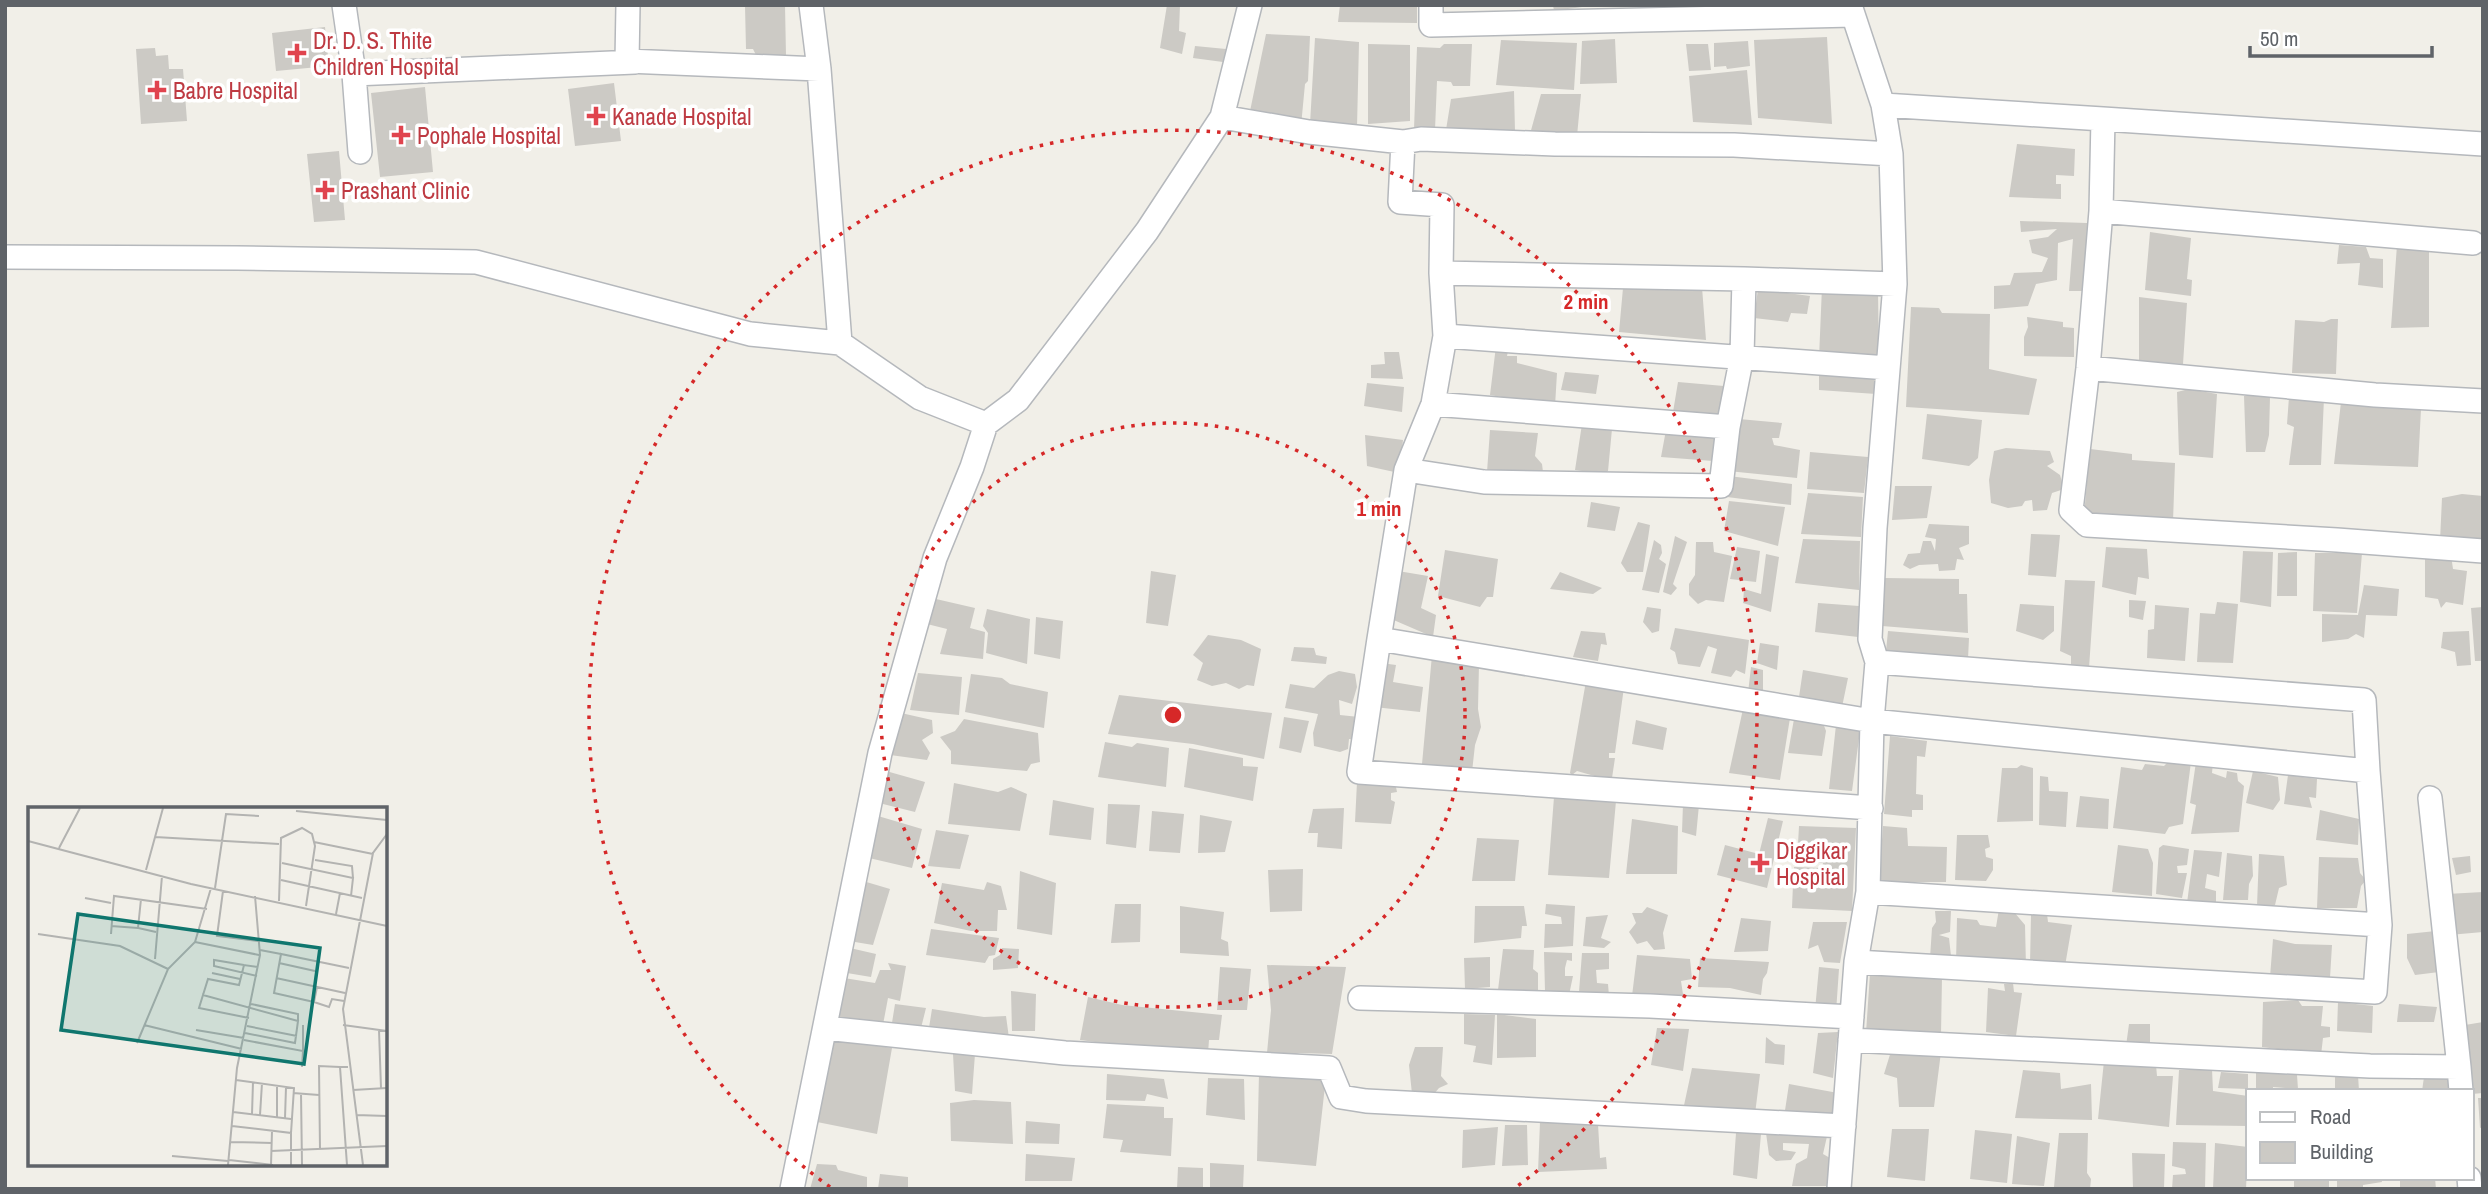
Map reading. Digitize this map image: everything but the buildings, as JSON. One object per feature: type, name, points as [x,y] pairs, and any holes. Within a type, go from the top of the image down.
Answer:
[{"type":"street","points":[[344,5],[354,74],[360,152]]},
{"type":"street","points":[[628,5],[627,61],[635,62]]},
{"type":"street","points":[[811,5],[819,69],[840,343]]},
{"type":"street","points":[[792,1189],[880,753],[934,558],[972,467],[986,424],[1026,390],[1147,231],[1222,117],[1250,5]]},
{"type":"street","points":[[1431,5],[1431,25],[1852,10],[1883,106],[1891,154],[1895,284],[1871,611],[1870,639],[1877,662],[1872,721],[1868,892],[1856,962],[1839,1189]]},
{"type":"street","points":[[354,74],[635,62],[819,69]]},
{"type":"street","points":[[1883,106],[2483,145]]},
{"type":"street","points":[[1222,117],[1309,132],[1402,142],[1421,139],[1555,144],[1734,145],[1891,154]]},
{"type":"street","points":[[2103,119],[2101,211],[2088,368],[2071,510],[2087,525],[2483,551]]},
{"type":"street","points":[[1402,142],[1400,202],[1441,205],[1445,336],[1433,404],[1406,470],[1359,772],[1871,808]]},
{"type":"street","points":[[2101,211],[2473,243]]},
{"type":"street","points":[[5,257],[476,262],[750,334],[840,343],[919,398],[986,424]]},
{"type":"street","points":[[1441,273],[1895,284]]},
{"type":"street","points":[[1406,470],[1484,482],[1721,486],[1728,427],[1742,356],[1744,279]]},
{"type":"street","points":[[1445,336],[1888,368]]},
{"type":"street","points":[[2088,368],[2375,395],[2483,401]]},
{"type":"street","points":[[1433,404],[1728,427]]},
{"type":"street","points":[[1379,639],[1872,721],[2368,771]]},
{"type":"street","points":[[1856,962],[2375,992],[2380,925],[2364,700],[1877,662]]},
{"type":"street","points":[[2430,798],[2461,1089]]},
{"type":"street","points":[[1868,892],[2380,925]]},
{"type":"street","points":[[1360,998],[1650,1006],[1851,1028],[2343,1064],[2459,1067]]},
{"type":"street","points":[[825,1028],[1065,1053],[1329,1068],[1342,1097],[1366,1101],[1844,1126]]},
{"type":"place","name":"Dr. D. S. Thite Children Hospital","points":[[297,53]]},
{"type":"place","name":"Babre Hospital","points":[[157,90]]},
{"type":"place","name":"Kanade Hospital","points":[[596,116]]},
{"type":"place","name":"Pophale Hospital","points":[[401,135]]},
{"type":"place","name":"Prashant Clinic","points":[[325,190]]},
{"type":"place","name":"Diggikar Hospital","points":[[1760,863]]}]
